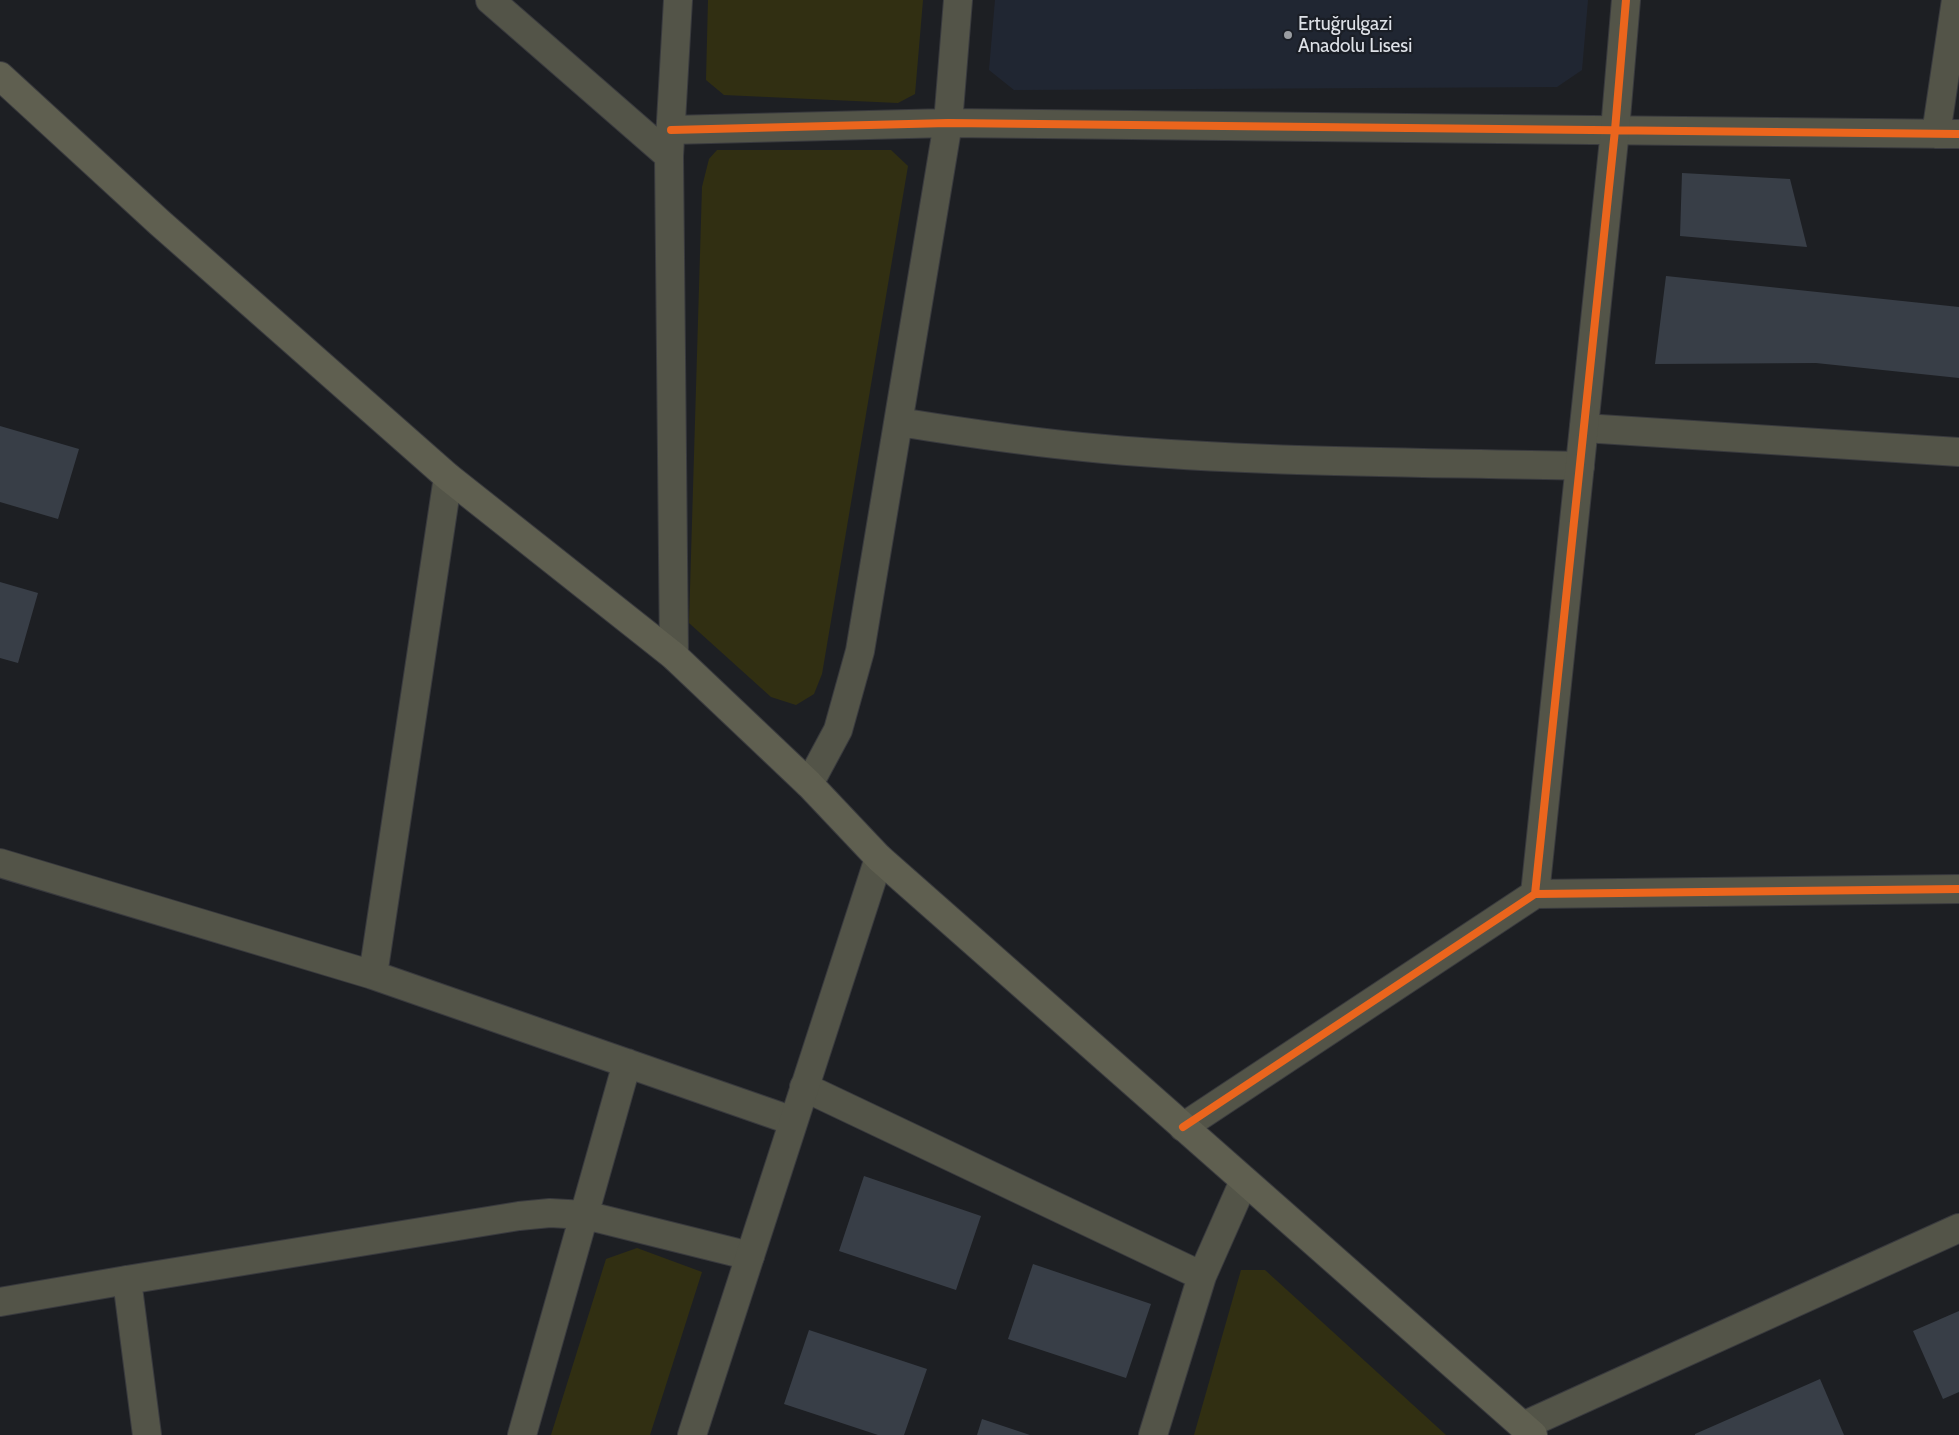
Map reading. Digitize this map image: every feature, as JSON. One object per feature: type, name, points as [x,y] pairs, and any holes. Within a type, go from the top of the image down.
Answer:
[{"type":"main road","points":[[0,76],[160,223],[448,477],[674,656],[808,784],[879,858],[1528,1430]]},
{"type":"street","points":[[490,0],[670,143],[948,123],[1947,134],[1956,0]]},
{"type":"street","points":[[674,656],[670,143],[678,0]]},
{"type":"street","points":[[808,784],[838,730],[860,651],[948,123],[958,0]]},
{"type":"street","points":[[1535,894],[1615,130],[1626,0]]},
{"type":"street","points":[[899,422],[1002,438],[1105,449],[1223,456],[1580,466]]},
{"type":"street","points":[[1584,428],[1959,452]]},
{"type":"street","points":[[373,975],[448,477]]},
{"type":"street","points":[[692,1435],[879,858]]},
{"type":"street","points":[[0,863],[373,975],[793,1121]]},
{"type":"street","points":[[1183,1127],[1535,894],[1959,889]]},
{"type":"street","points":[[522,1435],[627,1063]]},
{"type":"street","points":[[804,1087],[1202,1276]]},
{"type":"street","points":[[1153,1435],[1202,1276],[1244,1181]]},
{"type":"street","points":[[0,1302],[520,1216],[550,1213],[585,1215],[750,1256]]},
{"type":"street","points":[[1528,1430],[1959,1228]]},
{"type":"street","points":[[127,1280],[147,1435]]},
{"type":"shaded area","points":[[708,0],[923,0],[915,94],[898,103],[724,95],[706,80]]},
{"type":"shaded area","name":"Ertuğrulgazi Anadolu Lisesi","points":[[995,0],[1588,0],[1582,70],[1557,87],[1014,90],[989,70]]},
{"type":"shaded area","points":[[717,150],[891,150],[908,166],[822,674],[814,694],[796,705],[771,697],[689,623],[702,187],[709,159]]},
{"type":"shaded area","points":[[637,1248],[702,1272],[650,1435],[551,1435],[606,1259]]},
{"type":"shaded area","points":[[1241,1270],[1265,1270],[1446,1435],[1194,1435]]},
{"type":"building","points":[[1682,173],[1790,179],[1807,247],[1680,236]]},
{"type":"building","points":[[1666,276],[1959,307],[1959,378],[1816,363],[1655,364]]},
{"type":"building","points":[[0,426],[79,449],[58,519],[0,502]]},
{"type":"building","points":[[0,582],[38,593],[18,663],[0,658]]},
{"type":"building","points":[[864,1176],[981,1216],[956,1290],[839,1251]]},
{"type":"building","points":[[1033,1264],[1151,1304],[1126,1378],[1008,1339]]},
{"type":"building","points":[[1959,1311],[1959,1392],[1943,1399],[1913,1331]]},
{"type":"building","points":[[809,1330],[927,1369],[904,1435],[878,1435],[784,1404]]},
{"type":"building","points":[[1820,1379],[1844,1435],[1695,1435],[1695,1434]]},
{"type":"building","points":[[982,1419],[1030,1435],[977,1435]]},
{"type":"cycle path","points":[[1535,894],[1615,130],[1626,0]]},
{"type":"cycle path","points":[[671,130],[948,123],[1959,134]]},
{"type":"cycle path","points":[[1183,1127],[1535,894],[1959,889]]},
{"type":"place","name":"Ertuğrulgazi Anadolu Lisesi","points":[[1288,35]]}]
